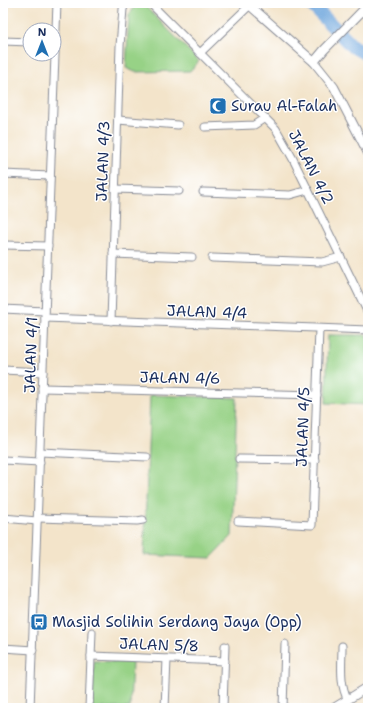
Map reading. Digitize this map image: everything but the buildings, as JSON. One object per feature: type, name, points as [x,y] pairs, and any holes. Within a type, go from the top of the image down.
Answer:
[{"type":"street","name":"JALAN 4/1","points":[[56,22],[57,3]]},
{"type":"street","name":"JALAN 4/3","points":[[111,321],[121,39],[123,9],[126,3]]},
{"type":"street","name":"JALAN 4/2","points":[[150,3],[276,129],[286,144],[368,314]]},
{"type":"street","points":[[200,53],[248,4],[314,62],[334,87],[368,153]]},
{"type":"street","points":[[314,62],[366,8]]},
{"type":"street","points":[[3,41],[22,42]]},
{"type":"street","name":"JALAN 4/1","points":[[30,708],[54,62]]},
{"type":"street","points":[[205,127],[254,125],[265,118]]},
{"type":"street","points":[[118,120],[178,125]]},
{"type":"street","points":[[3,174],[50,176]]},
{"type":"street","points":[[115,189],[179,191]]},
{"type":"street","points":[[203,192],[290,195],[308,190]]},
{"type":"street","points":[[3,245],[48,246]]},
{"type":"street","points":[[113,254],[192,257]]},
{"type":"street","points":[[212,258],[322,262],[341,257]]},
{"type":"street","name":"JALAN 4/4","points":[[3,309],[111,321],[368,330]]},
{"type":"street","name":"JALAN 4/5","points":[[238,521],[312,525],[319,329]]},
{"type":"street","points":[[3,370],[43,372]]},
{"type":"street","name":"JALAN 4/6","points":[[42,388],[317,395]]},
{"type":"street","points":[[40,452],[147,457]]},
{"type":"street","points":[[239,459],[315,460]]},
{"type":"street","points":[[3,460],[40,462]]},
{"type":"street","points":[[3,518],[38,520],[143,520]]},
{"type":"street","points":[[89,708],[92,632]]},
{"type":"street","points":[[283,708],[285,644]]},
{"type":"street","points":[[223,708],[225,646]]},
{"type":"street","points":[[342,646],[342,686],[348,700]]},
{"type":"street","points":[[3,648],[33,650]]},
{"type":"street","name":"JALAN 5/8","points":[[92,656],[224,661]]},
{"type":"street","points":[[165,708],[167,659]]},
{"type":"street","points":[[334,708],[368,688]]},
{"type":"green space","points":[[137,3],[142,3],[199,61],[190,71],[135,72],[126,68],[129,15]]},
{"type":"green space","points":[[328,335],[368,335],[368,405],[326,403]]},
{"type":"green space","points":[[150,395],[237,398],[232,536],[211,558],[144,555]]},
{"type":"green space","points":[[94,661],[132,662],[130,708],[92,708]]},
{"type":"waterway","points":[[310,3],[352,46],[368,55]]},
{"type":"place","name":"Surau Al-Falah","points":[[218,106]]},
{"type":"place","name":"Masjid Solihin Serdang Jaya (Opp)","points":[[39,622]]}]
